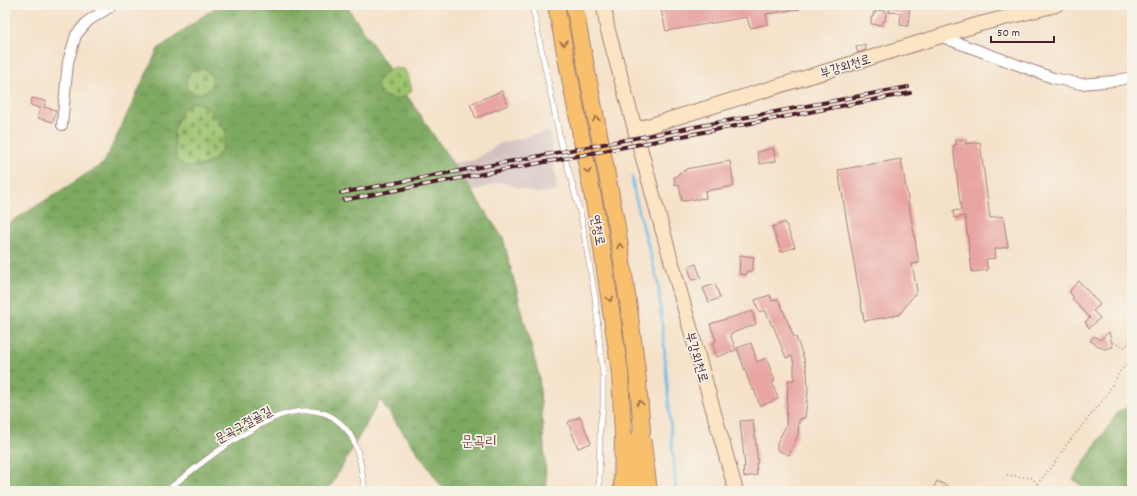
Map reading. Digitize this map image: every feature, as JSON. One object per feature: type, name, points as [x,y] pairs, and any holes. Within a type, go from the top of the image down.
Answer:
[{"type":"main road","name":"연청로","points":[[556,5],[599,229],[620,372],[623,434],[634,455]]},
{"type":"main road","name":"연청로","points":[[574,5],[618,234],[637,372],[642,431],[634,455],[635,491]]},
{"type":"main road","name":"부강외천로","points":[[604,5],[607,27],[736,491]]},
{"type":"main road","name":"부강외천로","points":[[635,130],[938,36],[1056,5]]},
{"type":"main road","points":[[642,431],[649,491]]},
{"type":"main road","points":[[622,491],[623,434]]},
{"type":"street","points":[[62,125],[68,62],[76,35],[88,21],[113,5]]},
{"type":"street","points":[[938,36],[1060,80],[1081,84],[1114,81],[1132,77]]},
{"type":"lane","points":[[532,5],[562,143],[581,216],[595,297],[603,376],[603,407],[600,427],[599,491]]},
{"type":"lane","name":"문곡구절골길","points":[[166,491],[200,462],[249,431],[275,417],[301,412],[320,412],[334,418],[343,426],[352,438],[360,463],[364,491]]},
{"type":"path","points":[[1113,343],[1126,347],[1132,336]]},
{"type":"path","points":[[1037,484],[1052,467],[1067,444],[1104,399],[1121,370],[1132,361]]},
{"type":"path","points":[[1007,475],[1032,478],[1037,484],[1039,491]]},
{"type":"shaded area","points":[[550,131],[557,191],[535,193],[500,182],[439,204],[396,171],[475,160],[501,143]]},
{"type":"green space","points":[[218,5],[346,5],[503,238],[539,376],[547,491],[445,491],[380,400],[328,491],[5,491],[5,226],[104,163],[158,49]]},
{"type":"green space","points":[[392,68],[404,69],[409,78],[412,91],[400,98],[390,98],[380,94],[377,85],[379,77]]},
{"type":"green space","points":[[206,69],[212,78],[213,87],[204,92],[195,94],[187,90],[186,80],[191,71]]},
{"type":"green space","points":[[193,102],[207,107],[226,132],[222,148],[215,159],[203,165],[186,167],[176,159],[174,130],[182,110]]},
{"type":"green space","points":[[1132,405],[1132,491],[1088,491],[1073,479],[1118,412]]},
{"type":"building","points":[[680,5],[800,5],[800,9],[766,14],[768,24],[750,28],[747,17],[666,31],[661,9]]},
{"type":"building","points":[[890,5],[910,5],[908,26],[900,25],[901,13],[889,12]]},
{"type":"building","points":[[876,10],[886,11],[883,25],[871,24],[871,17],[873,17],[874,12],[876,13]]},
{"type":"building","points":[[865,44],[866,50],[858,53],[856,47]]},
{"type":"building","points":[[502,91],[508,105],[476,118],[470,104]]},
{"type":"building","points":[[32,98],[46,101],[44,107],[56,110],[53,122],[38,118],[40,108],[30,105]]},
{"type":"building","points":[[966,139],[966,144],[980,142],[990,218],[1003,216],[1008,247],[995,249],[996,258],[986,259],[988,270],[972,272],[965,216],[954,218],[953,211],[961,210],[953,146],[956,145],[956,140]]},
{"type":"building","points":[[773,148],[776,161],[760,164],[757,152]]},
{"type":"building","points":[[901,159],[919,263],[912,264],[917,291],[899,315],[864,321],[838,170]]},
{"type":"building","points":[[730,161],[734,186],[705,191],[706,198],[682,201],[679,184],[675,185],[674,177],[680,172],[686,169]]},
{"type":"building","points":[[785,222],[795,247],[781,252],[772,227]]},
{"type":"building","points":[[740,255],[754,257],[752,271],[747,271],[746,275],[739,274]]},
{"type":"building","points":[[696,264],[701,278],[692,280],[688,267]]},
{"type":"building","points":[[1079,281],[1100,305],[1093,311],[1100,318],[1089,328],[1085,322],[1090,318],[1072,299],[1074,297],[1070,293],[1071,289]]},
{"type":"building","points":[[715,284],[720,298],[709,302],[703,288]]},
{"type":"building","points":[[770,295],[772,301],[778,299],[781,305],[794,337],[796,337],[807,371],[808,392],[805,418],[801,418],[801,420],[799,420],[798,435],[789,455],[777,450],[777,443],[786,426],[788,380],[794,380],[794,364],[792,356],[786,358],[773,325],[772,326],[765,310],[759,312],[755,300]]},
{"type":"building","points":[[752,311],[756,324],[730,334],[736,350],[717,357],[712,343],[716,341],[710,324]]},
{"type":"building","points":[[1109,332],[1113,347],[1104,349],[1090,341],[1094,336],[1100,340]]},
{"type":"building","points":[[751,343],[757,362],[766,358],[775,381],[772,382],[778,399],[760,406],[754,389],[752,390],[737,348]]},
{"type":"building","points":[[580,417],[591,443],[578,448],[568,422]]},
{"type":"building","points":[[753,420],[758,463],[756,463],[757,475],[744,477],[743,467],[745,467],[740,421]]},
{"type":"building","points":[[937,481],[957,491],[932,491]]},
{"type":"waterway","points":[[632,177],[635,196],[658,283],[676,491]]},
{"type":"railway","points":[[341,193],[908,87]]},
{"type":"railway","points":[[344,200],[910,93]]},
{"type":"district","name":"문곡리","points":[[479,441]]}]
